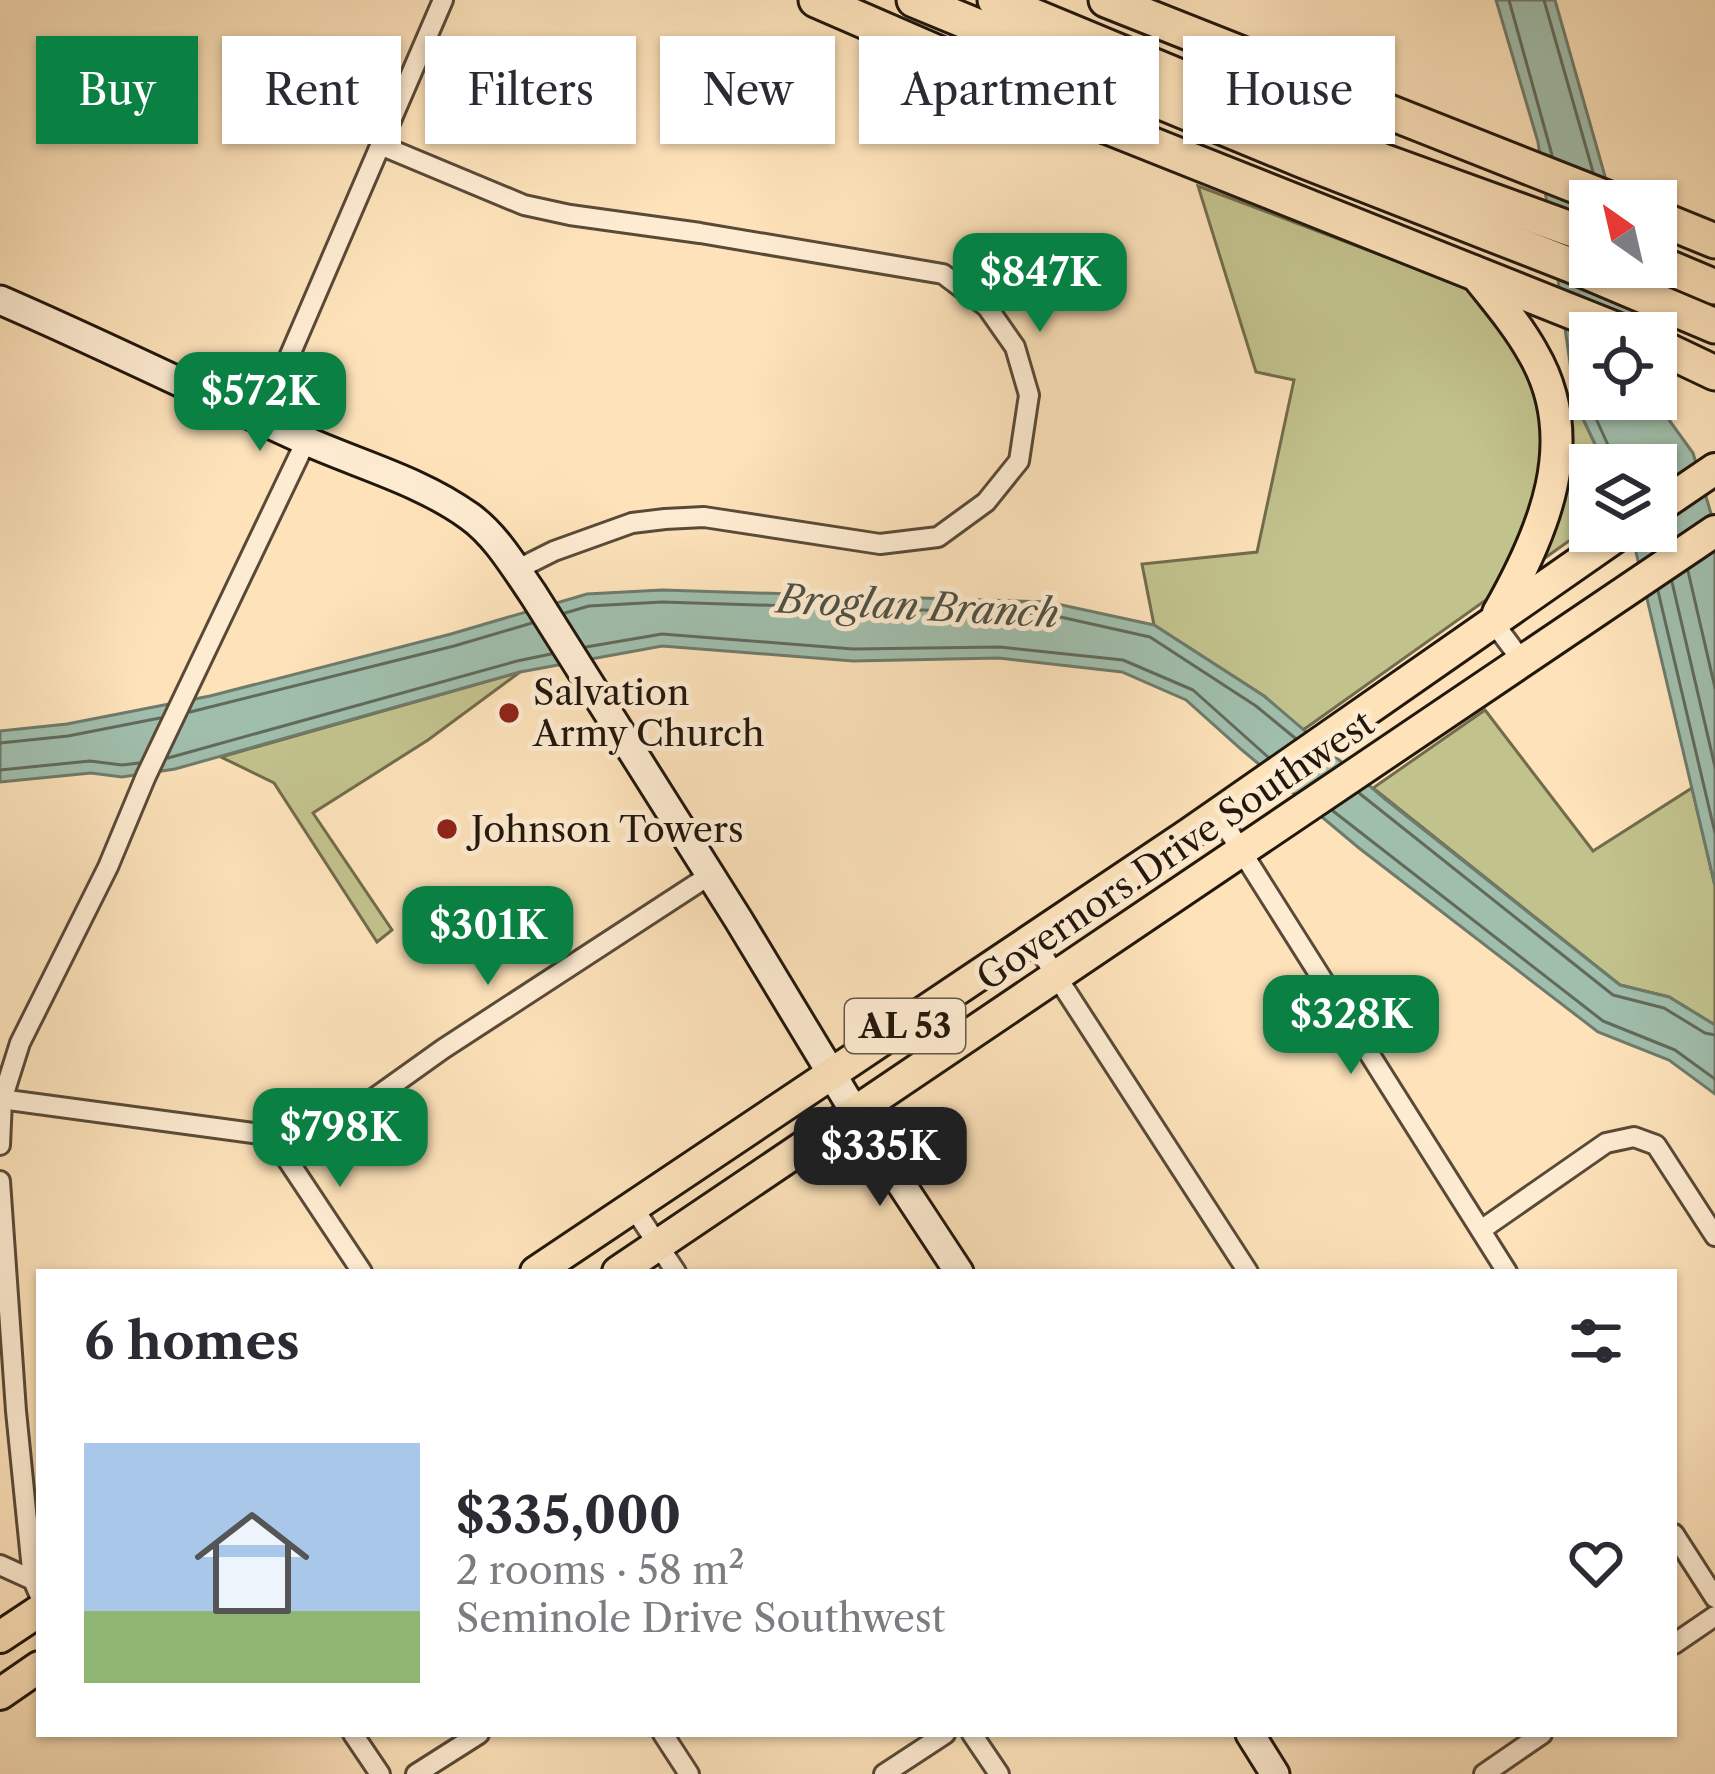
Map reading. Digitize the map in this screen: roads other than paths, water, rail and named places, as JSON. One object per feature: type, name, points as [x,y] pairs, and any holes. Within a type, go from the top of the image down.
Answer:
[{"type":"highway","points":[[914,0],[1304,160],[1569,230]]},
{"type":"highway","points":[[995,0],[1383,161],[1715,326]]},
{"type":"highway","points":[[1106,0],[1195,36]]},
{"type":"highway","points":[[818,1],[1089,119],[1570,312]]},
{"type":"highway","points":[[1395,115],[1569,183]]},
{"type":"highway","points":[[1392,144],[1477,206]]},
{"type":"highway","points":[[1677,225],[1715,241]]},
{"type":"highway","points":[[1677,271],[1715,287]]},
{"type":"highway","points":[[1677,354],[1715,373]]},
{"type":"main road","points":[[1473,272],[1535,355],[1556,417],[1553,487],[1540,529],[1493,622]]},
{"type":"main road","points":[[1677,494],[1709,472]]},
{"type":"main road","name":"Governors Drive Southwest","points":[[623,1269],[1715,531]]},
{"type":"main road","name":"Governors Drive Southwest","points":[[540,1269],[1272,778],[1593,552]]},
{"type":"main road","points":[[0,1637],[36,1596]]},
{"type":"main road","points":[[0,1694],[36,1669]]},
{"type":"street","points":[[266,422],[283,371],[443,0]]},
{"type":"street","points":[[380,145],[524,205],[944,274],[987,308],[1015,347],[1029,395],[1019,461],[986,502],[938,537],[880,544],[704,517],[665,519],[632,523],[517,570]]},
{"type":"street","points":[[0,300],[442,499],[474,519],[533,594],[854,1112],[957,1269]]},
{"type":"street","points":[[0,1144],[1,1099],[20,1043],[108,867],[146,776],[306,441]]},
{"type":"street","points":[[1493,622],[1522,662]]},
{"type":"street","points":[[1219,814],[1505,1269]]},
{"type":"street","points":[[1,1099],[292,1142],[358,1109],[710,875]]},
{"type":"street","points":[[1033,940],[1246,1269]]},
{"type":"street","points":[[1481,1230],[1606,1143],[1634,1137],[1656,1144],[1715,1236]]},
{"type":"street","points":[[273,1138],[360,1269]]},
{"type":"street","points":[[0,1180],[8,1408],[36,1589]]},
{"type":"street","points":[[633,1207],[674,1269]]},
{"type":"street","points":[[1677,1539],[1715,1598]]},
{"type":"street","points":[[0,1565],[36,1594]]},
{"type":"street","points":[[1677,1642],[1715,1616]]},
{"type":"street","points":[[355,1737],[380,1774]]},
{"type":"street","points":[[416,1774],[474,1737]]},
{"type":"street","points":[[665,1737],[689,1774]]},
{"type":"street","points":[[884,1774],[940,1737]]},
{"type":"street","points":[[974,1737],[998,1774]]},
{"type":"street","points":[[1252,1737],[1275,1774]]},
{"type":"street","points":[[1484,1774],[1538,1737]]},
{"type":"water","points":[[1496,0],[1555,0],[1606,180],[1569,180],[1569,288],[1633,288],[1639,312],[1569,312],[1569,356],[1538,142]]},
{"type":"water","points":[[1584,420],[1669,420],[1693,453],[1715,527],[1715,886],[1636,552],[1677,552],[1677,444],[1595,444]]},
{"type":"water","name":"Broglan Branch","points":[[662,590],[1048,602],[1154,625],[1264,696],[1385,799],[1620,985],[1669,997],[1715,1025],[1715,1094],[1669,1060],[1598,1032],[1359,848],[1186,700],[1122,672],[999,658],[853,661],[662,646],[520,672],[175,769],[122,777],[91,773],[0,782],[0,731],[67,724],[210,696],[587,594]]},
{"type":"place","name":"Salvation Army Church","points":[[509,713]]},
{"type":"place","name":"Johnson Towers","points":[[447,829]]}]
